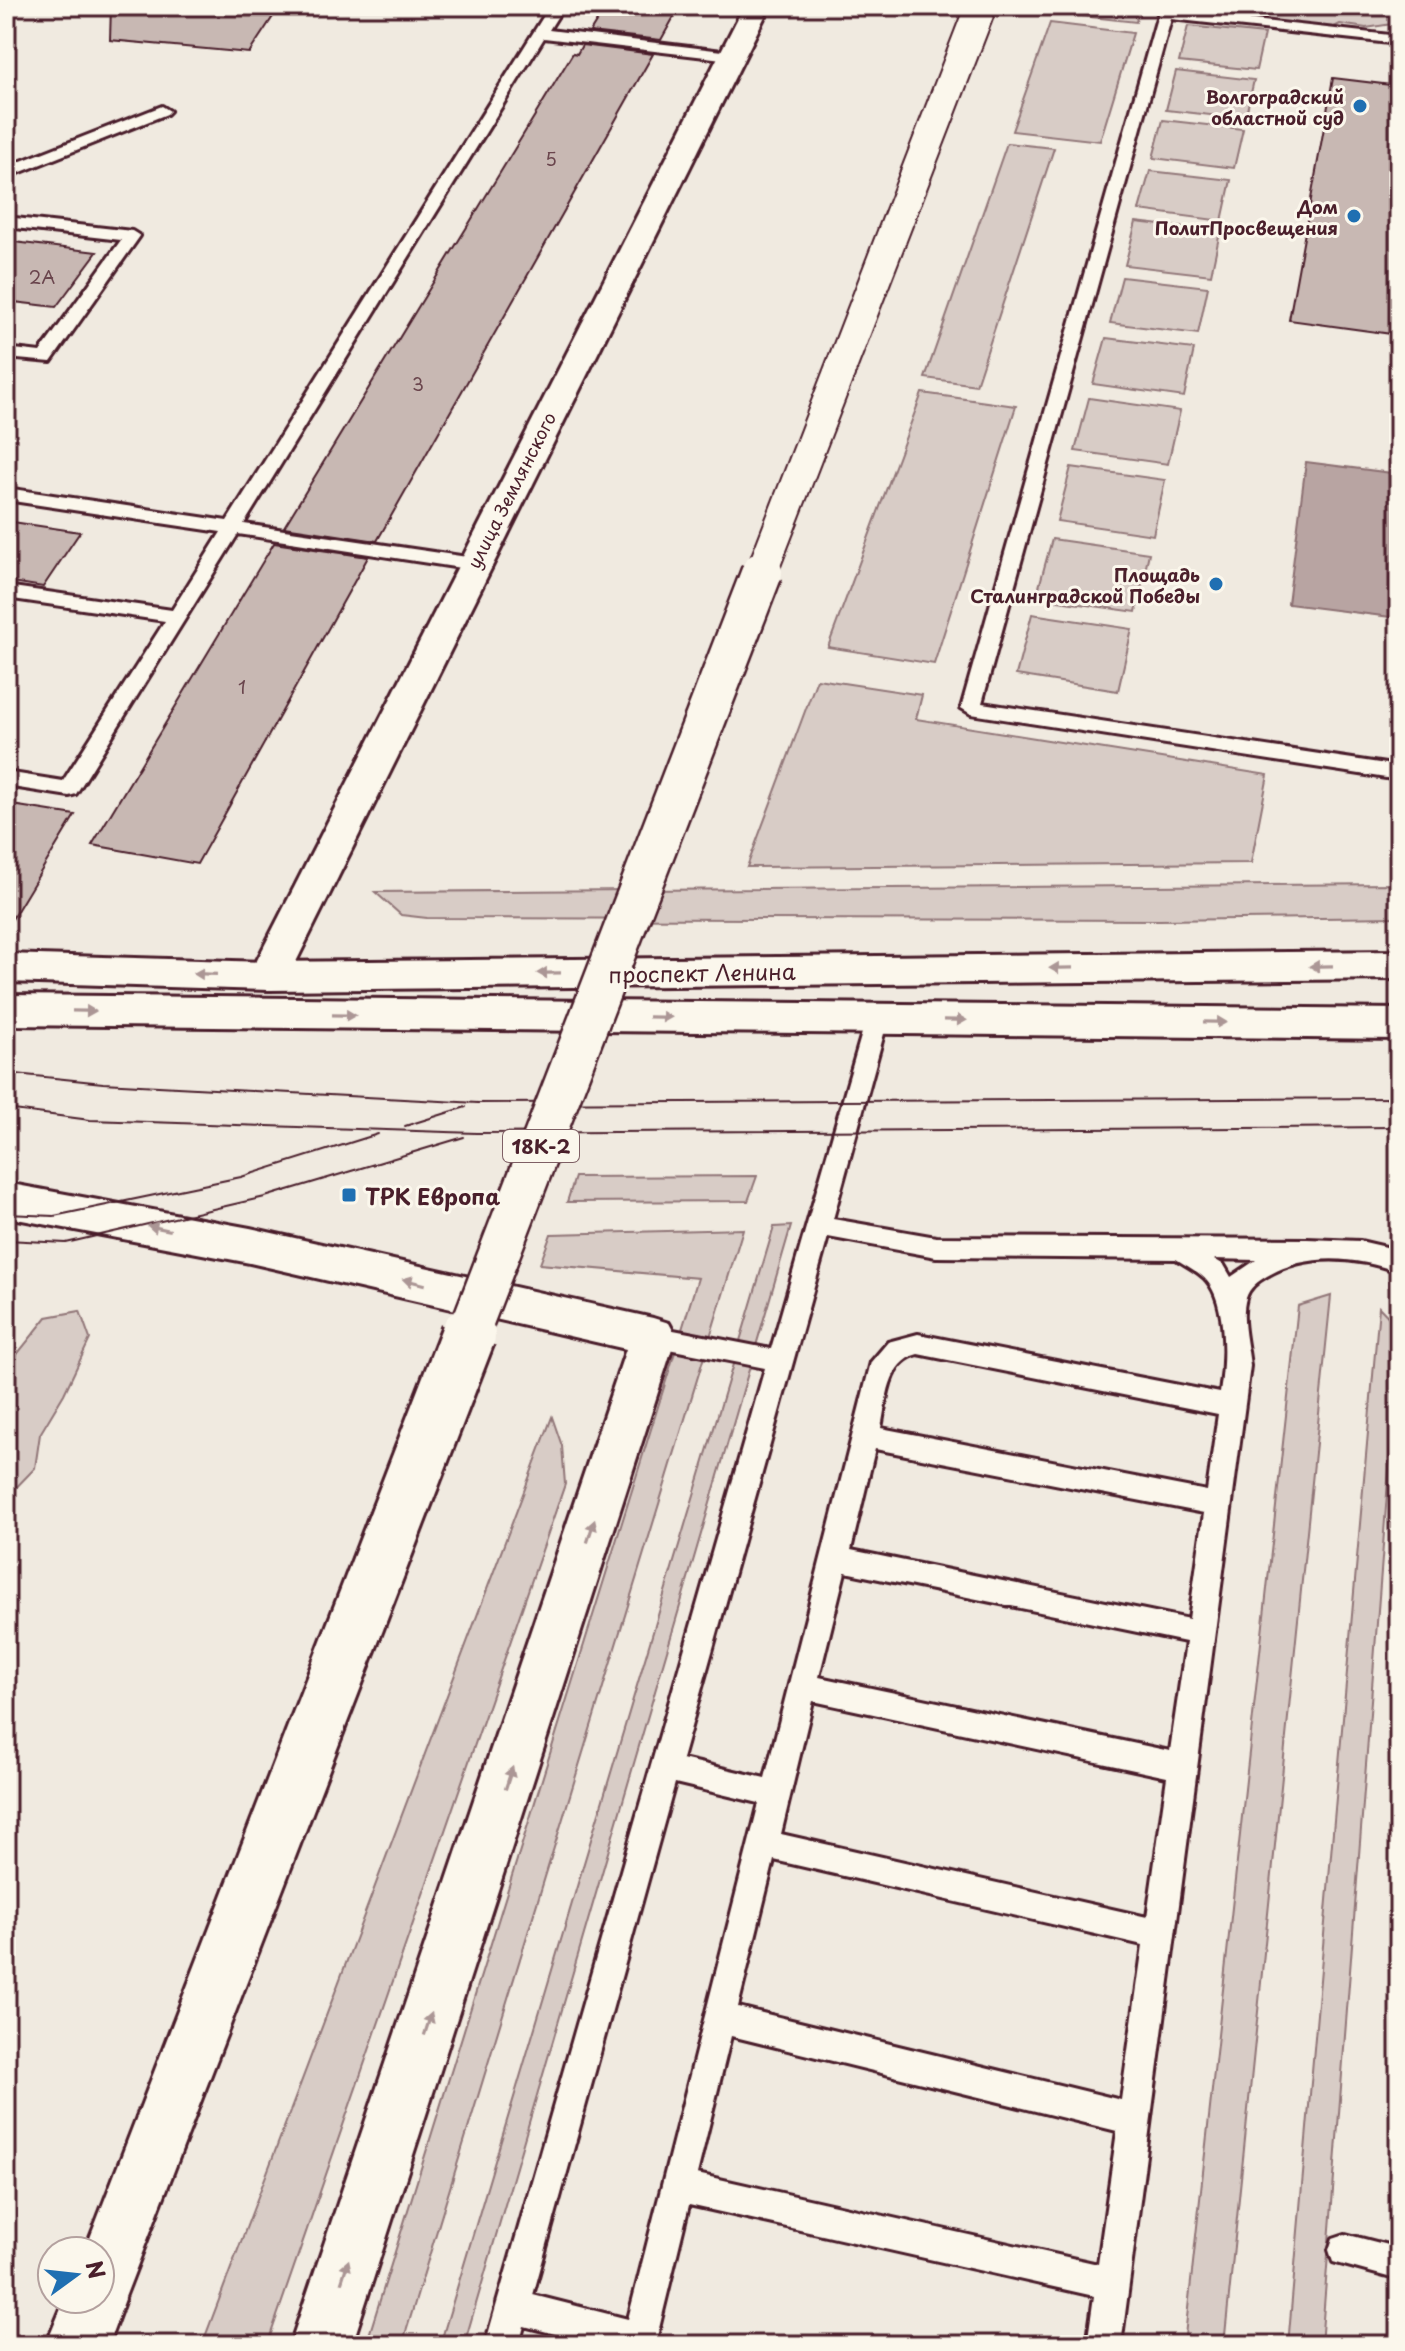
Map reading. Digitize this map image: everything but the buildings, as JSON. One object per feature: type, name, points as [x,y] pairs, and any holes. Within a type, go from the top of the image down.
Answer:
[{"type":"main road","name":"улица Землянского","points":[[269,976],[757,6]]},
{"type":"main road","name":"18К-2","points":[[116,2246],[981,6]]},
{"type":"main road","name":"проспект Ленина","points":[[6,968],[269,976],[1399,965]]},
{"type":"main road","name":"проспект Ленина","points":[[6,1010],[1399,1024]]},
{"type":"main road","points":[[6,1200],[79,1211],[196,1235],[653,1336],[321,2345]]},
{"type":"main road","points":[[77,2345],[89,2315]]},
{"type":"lane","points":[[6,779],[69,789],[557,6]]},
{"type":"lane","points":[[1399,40],[1166,10],[971,708],[1399,773]]},
{"type":"lane","points":[[540,33],[731,56]]},
{"type":"lane","points":[[6,173],[162,111]]},
{"type":"lane","points":[[6,222],[132,236],[45,358],[6,353]]},
{"type":"lane","points":[[6,494],[474,564]]},
{"type":"lane","points":[[6,592],[177,617]]},
{"type":"lane","points":[[502,2345],[877,1019]]},
{"type":"lane","points":[[819,1226],[936,1247],[1399,1251]]},
{"type":"lane","points":[[1104,2345],[1237,1366],[1232,1299],[1215,1272],[1178,1248]]},
{"type":"lane","points":[[1232,1299],[1240,1285],[1253,1273],[1307,1249]]},
{"type":"lane","points":[[1369,1251],[1399,1262]]},
{"type":"lane","points":[[653,1336],[781,1361]]},
{"type":"lane","points":[[513,2306],[638,2342],[884,1362],[897,1349],[918,1344],[1232,1406]]},
{"type":"lane","points":[[866,1436],[1219,1505]]},
{"type":"lane","points":[[835,1558],[1200,1633]]},
{"type":"lane","points":[[802,1686],[1182,1767]]},
{"type":"lane","points":[[666,1768],[776,1794]]},
{"type":"lane","points":[[763,1844],[1159,1934]]},
{"type":"lane","points":[[720,2018],[1134,2119]]},
{"type":"lane","points":[[677,2186],[1112,2284]]},
{"type":"lane","points":[[1345,2250],[1399,2264]]},
{"type":"shaded area","points":[[1056,6],[1140,6],[1136,22],[1053,13]]},
{"type":"shaded area","points":[[1268,6],[1399,6],[1399,23],[1366,28],[1340,24],[1328,30],[1261,20],[1271,9]]},
{"type":"shaded area","points":[[1050,23],[1133,33],[1100,141],[1012,131]]},
{"type":"shaded area","points":[[1188,26],[1264,34],[1256,70],[1179,62]]},
{"type":"shaded area","points":[[1176,71],[1254,80],[1245,119],[1166,110]]},
{"type":"shaded area","points":[[1163,120],[1243,129],[1234,168],[1153,158]]},
{"type":"shaded area","points":[[1007,143],[1054,148],[976,385],[925,378]]},
{"type":"shaded area","points":[[1150,171],[1231,180],[1222,221],[1139,210]]},
{"type":"shaded area","points":[[1136,222],[1220,232],[1211,275],[1125,265]]},
{"type":"shaded area","points":[[1122,277],[1208,287],[1198,334],[1110,323]]},
{"type":"shaded area","points":[[1106,338],[1194,349],[1184,397],[1093,384]]},
{"type":"shaded area","points":[[922,393],[1016,406],[934,664],[828,647]]},
{"type":"shaded area","points":[[1089,398],[1180,411],[1168,464],[1075,451]]},
{"type":"shaded area","points":[[1306,462],[1399,474],[1399,618],[1288,604]]},
{"type":"shaded area","points":[[1071,467],[1165,480],[1153,535],[1057,521]]},
{"type":"shaded area","points":[[1052,539],[1149,553],[1136,612],[1036,598]]},
{"type":"shaded area","points":[[1032,614],[1132,629],[1118,691],[1016,675]]},
{"type":"shaded area","points":[[817,679],[922,695],[916,719],[1268,775],[1251,863],[747,867]]},
{"type":"shaded area","points":[[1399,884],[1399,917],[1159,920],[427,918],[401,915],[375,892]]},
{"type":"shaded area","points":[[757,1176],[748,1201],[567,1202],[575,1177]]},
{"type":"shaded area","points":[[791,1226],[464,2345],[440,2345],[774,1227]]},
{"type":"shaded area","points":[[743,1229],[402,2345],[366,2345],[698,1278],[540,1264],[551,1234]]},
{"type":"shaded area","points":[[1331,1296],[1224,2345],[1184,2345],[1298,1306]]},
{"type":"shaded area","points":[[1379,1307],[1398,1327],[1398,1352],[1321,2345],[1288,2345]]},
{"type":"shaded area","points":[[80,1311],[90,1339],[64,1394],[40,1434],[35,1468],[6,1498],[6,1368],[47,1317]]},
{"type":"shaded area","points":[[552,1417],[562,1446],[565,1484],[267,2345],[202,2345]]},
{"type":"tram line","points":[[6,1073],[103,1083],[478,1103],[1399,1098]]},
{"type":"tram line","points":[[405,1126],[466,1107]]},
{"type":"tram line","points":[[6,1109],[90,1120],[476,1133],[1399,1127]]},
{"type":"tram line","points":[[6,1214],[54,1216],[241,1177],[378,1134]]},
{"type":"tram line","points":[[6,1240],[66,1243],[265,1197],[464,1137]]},
{"type":"place","name":"Волгоградский областной суд","points":[[1360,106]]},
{"type":"place","name":"Дом ПолитПросвещения","points":[[1354,216]]},
{"type":"place","name":"Площадь Сталинградской Победы","points":[[1216,584]]},
{"type":"place","name":"ТРК Европа","points":[[349,1195]]}]
